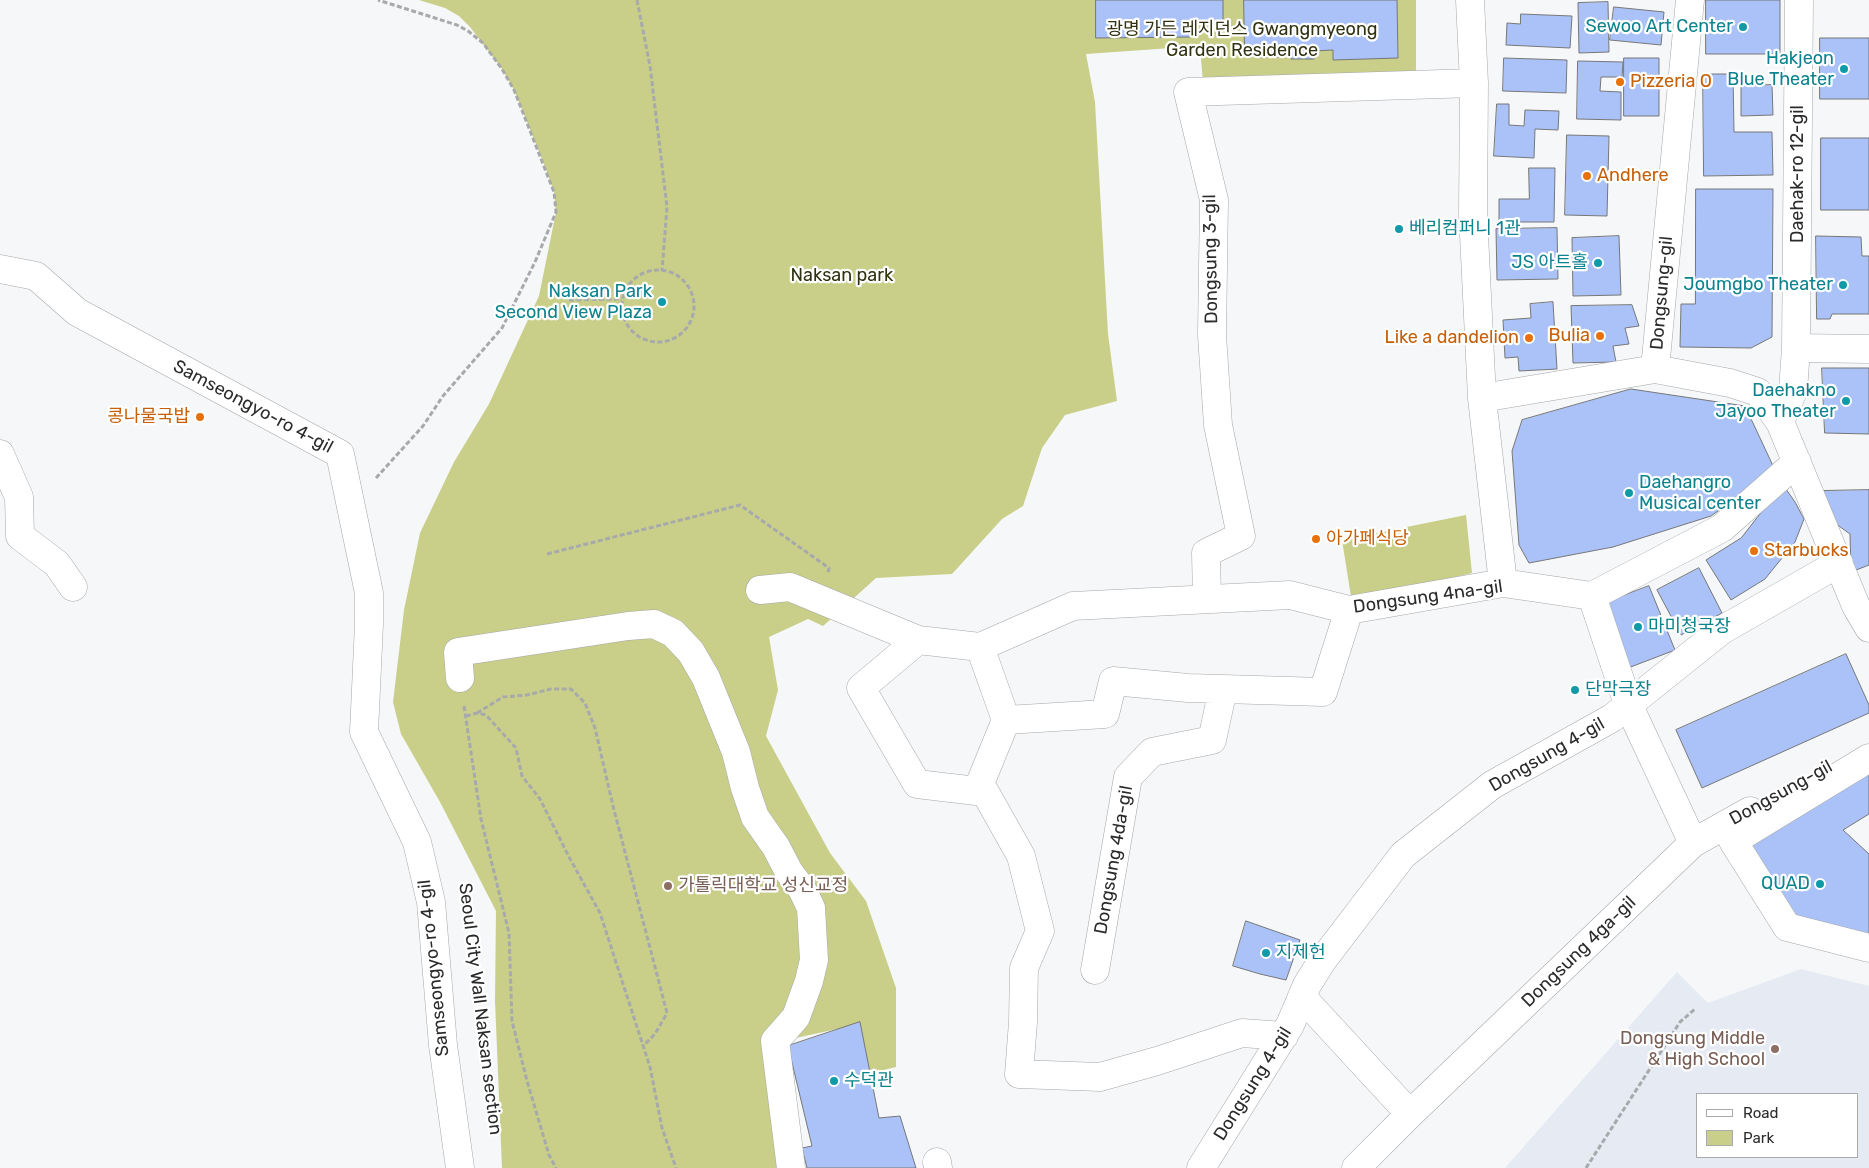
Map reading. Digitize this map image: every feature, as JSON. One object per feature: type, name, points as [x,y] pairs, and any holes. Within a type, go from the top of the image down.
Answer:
[{"type":"lane","points":[[1470,0],[1474,83],[1473,214],[1482,398],[1502,583]]},
{"type":"lane","name":"Dongsung-gil","points":[[1690,0],[1655,370],[1730,383],[1758,392],[1780,422],[1856,606],[1869,628]]},
{"type":"lane","name":"Daehak-ro 12-gil","points":[[1780,422],[1793,391],[1796,348],[1799,0]]},
{"type":"lane","name":"Dongsung 3-gil","points":[[1207,599],[1206,553],[1241,536],[1218,425],[1212,335],[1214,200],[1188,92],[1474,83]]},
{"type":"lane","name":"Samseongyo-ro 4-gil","points":[[0,269],[36,276],[77,312],[340,454],[369,593],[364,732],[417,842],[431,902],[443,1045],[460,1168]]},
{"type":"lane","points":[[1796,348],[1869,350]]},
{"type":"lane","points":[[1482,398],[1655,370]]},
{"type":"lane","points":[[0,454],[19,497],[20,536],[57,564],[73,587]]},
{"type":"lane","points":[[1693,843],[1628,704],[1592,596],[1722,528],[1796,462]]},
{"type":"lane","name":"Dongsung 4-gil","points":[[1201,1168],[1284,1036],[1322,960],[1403,855],[1492,785],[1612,718],[1722,630],[1839,563]]},
{"type":"lane","name":"Dongsung 4na-gil","points":[[760,590],[790,587],[918,640],[980,646],[1073,606],[1290,595],[1349,610],[1502,583],[1592,596]]},
{"type":"lane","points":[[1006,720],[1105,714],[1113,681],[1223,690],[1323,692],[1349,610]]},
{"type":"lane","points":[[460,678],[458,652],[628,626],[654,624],[673,633],[691,652],[706,678],[736,752],[755,817],[776,847],[789,872],[802,889],[811,908],[814,960],[809,982],[796,1017],[775,1041],[791,1168]]},
{"type":"lane","points":[[918,640],[860,688],[917,784],[985,792],[1021,856],[1040,931],[1024,968],[1023,1022],[1019,1074],[1100,1077],[1242,1033],[1284,1036]]},
{"type":"lane","points":[[977,791],[1006,720],[980,646]]},
{"type":"lane","name":"Dongsung 4da-gil","points":[[1095,970],[1128,777],[1152,752],[1212,740],[1223,690]]},
{"type":"lane","name":"Dongsung-gil","points":[[1693,843],[1869,744]]},
{"type":"lane","points":[[1869,758],[1733,841],[1787,927],[1869,948]]},
{"type":"lane","name":"Dongsung 4ga-gil","points":[[1356,1168],[1693,843]]},
{"type":"lane","points":[[1302,998],[1410,1114]]},
{"type":"path","points":[[372,482],[423,426],[443,396],[502,328],[535,262],[556,212],[554,192],[514,90],[502,69],[483,44],[468,32],[456,26],[378,0]]},
{"type":"path","points":[[637,0],[650,66],[667,207],[662,271]]},
{"type":"path","points":[[655,270],[662,271],[678,276],[686,284],[692,294],[694,305],[692,316],[687,327],[679,336],[668,341],[655,342],[643,340],[625,323],[621,311],[622,299],[626,288],[634,279],[644,273],[655,270]]},
{"type":"path","points":[[569,300],[622,299]]},
{"type":"path","points":[[547,554],[740,505],[829,568],[820,600]]},
{"type":"path","points":[[556,1168],[546,1146],[512,1021],[509,932],[481,819],[466,716],[477,713],[503,697],[552,690],[571,690],[585,703],[595,728],[613,806],[667,1013],[655,1034],[643,1046]]},
{"type":"path","points":[[477,713],[486,715],[516,748],[522,776],[540,799],[568,857],[600,913],[650,1067],[662,1128],[676,1168]]},
{"type":"path","points":[[1586,1168],[1680,1022],[1695,1009]]},
{"type":"shaded area","name":"Dongsung Middle & High School","points":[[1801,969],[1869,986],[1869,1168],[1505,1168],[1677,972],[1708,1003]]},
{"type":"green space","points":[[419,0],[1416,0],[1416,75],[1203,83],[1200,46],[1086,54],[1095,102],[1108,334],[1117,401],[1065,415],[1042,448],[1023,506],[1002,519],[952,574],[876,578],[823,626],[808,619],[769,637],[778,690],[766,736],[830,853],[866,901],[896,988],[896,1067],[855,1077],[837,1029],[773,1043],[794,1168],[502,1168],[495,1001],[496,911],[440,802],[401,734],[393,702],[404,610],[420,533],[454,462],[489,404],[539,296],[556,212],[554,192],[544,164],[514,90],[502,69],[470,27],[459,16],[445,8]]},
{"type":"green space","points":[[1466,515],[1472,573],[1352,603],[1342,540]]},
{"type":"building","points":[[1096,0],[1223,0],[1223,21],[1192,22],[1192,37],[1096,38]]},
{"type":"building","points":[[1244,0],[1397,0],[1398,58],[1333,60],[1333,50],[1314,51],[1314,59],[1291,59],[1290,53],[1279,53],[1279,57],[1255,57],[1255,54],[1245,54]]},
{"type":"building","name":"Sewoo Art Center","points":[[1706,0],[1780,0],[1780,54],[1706,54]]},
{"type":"building","points":[[1608,2],[1609,52],[1579,53],[1578,3]]},
{"type":"building","points":[[1614,7],[1664,12],[1661,45],[1610,40]]},
{"type":"building","points":[[1521,14],[1572,16],[1570,48],[1506,45],[1507,23],[1520,24]]},
{"type":"building","name":"Hakjeon Blue Theater","points":[[1820,38],[1869,38],[1869,99],[1820,99]]},
{"type":"building","points":[[1504,58],[1567,60],[1566,93],[1503,91]]},
{"type":"building","points":[[1624,58],[1659,58],[1659,116],[1624,116]]},
{"type":"building","points":[[1578,61],[1623,62],[1622,77],[1601,77],[1600,91],[1621,92],[1621,120],[1577,119]]},
{"type":"building","points":[[1703,74],[1733,74],[1734,132],[1772,132],[1773,175],[1704,176]]},
{"type":"building","points":[[1772,85],[1773,115],[1741,116],[1741,86]]},
{"type":"building","points":[[1497,104],[1509,104],[1509,125],[1524,126],[1525,110],[1559,111],[1558,130],[1535,129],[1534,158],[1494,156]]},
{"type":"building","name":"Andhere","points":[[1567,135],[1609,136],[1607,216],[1565,215]]},
{"type":"building","points":[[1821,138],[1869,138],[1869,210],[1821,210]]},
{"type":"building","points":[[1529,168],[1555,168],[1554,222],[1499,222],[1499,199],[1529,199]]},
{"type":"building","points":[[1696,189],[1773,189],[1772,337],[1751,348],[1680,347],[1681,304],[1695,304]]},
{"type":"building","points":[[1557,228],[1558,279],[1497,280],[1496,229]]},
{"type":"building","points":[[1619,236],[1621,295],[1573,296],[1572,238]]},
{"type":"building","name":"Joumgbo Theater","points":[[1816,236],[1861,237],[1862,256],[1869,256],[1869,314],[1832,314],[1830,319],[1817,319]]},
{"type":"building","name":"Like a dandelion","points":[[1553,302],[1557,369],[1519,371],[1518,357],[1505,358],[1503,320],[1531,318],[1530,304]]},
{"type":"building","name":"Bulia","points":[[1632,305],[1639,326],[1625,328],[1629,344],[1613,346],[1616,362],[1573,363],[1571,306]]},
{"type":"building","name":"Daehakno Jayoo Theater","points":[[1822,368],[1869,368],[1869,434],[1825,433]]},
{"type":"building","name":"Daehangro Musical center","points":[[1631,389],[1745,406],[1775,470],[1711,516],[1613,547],[1529,563],[1519,545],[1512,451],[1522,420]]},
{"type":"building","name":"Starbucks","points":[[1783,485],[1804,519],[1795,542],[1765,579],[1731,600],[1706,560],[1741,538]]},
{"type":"building","points":[[1869,490],[1869,565],[1851,572],[1850,534],[1832,521],[1820,491]]},
{"type":"building","points":[[1699,568],[1722,613],[1681,635],[1657,590]]},
{"type":"building","name":"마미청국장","points":[[1649,586],[1675,650],[1628,668],[1602,604]]},
{"type":"building","points":[[1846,654],[1869,705],[1869,713],[1702,788],[1676,730]]},
{"type":"building","name":"QUAD","points":[[1869,771],[1869,814],[1843,830],[1869,854],[1869,940],[1787,914],[1749,846]]},
{"type":"building","name":"지제헌","points":[[1246,921],[1300,940],[1286,980],[1233,966]]},
{"type":"building","name":"수덕관","points":[[860,1022],[879,1118],[900,1116],[916,1168],[807,1168],[802,1148],[812,1146],[788,1046]]},
{"type":"place","name":"Sewoo Art Center","points":[[1743,27]]},
{"type":"place","name":"Hakjeon Blue Theater","points":[[1844,69]]},
{"type":"place","name":"Pizzeria O","points":[[1620,82]]},
{"type":"place","name":"Andhere","points":[[1587,176]]},
{"type":"place","name":"베리컴퍼니 1관","points":[[1399,229]]},
{"type":"place","name":"JS 아트홀","points":[[1598,263]]},
{"type":"place","name":"Joumgbo Theater","points":[[1843,285]]},
{"type":"place","name":"Naksan Park Second View Plaza","points":[[662,302]]},
{"type":"place","name":"Bulia","points":[[1600,336]]},
{"type":"place","name":"Like a dandelion","points":[[1529,338]]},
{"type":"place","name":"Daehakno Jayoo Theater","points":[[1846,401]]},
{"type":"place","name":"콩나물국밥","points":[[200,417]]},
{"type":"place","name":"Daehangro Musical center","points":[[1629,493]]},
{"type":"place","name":"아가페식당","points":[[1316,539]]},
{"type":"place","name":"Starbucks","points":[[1754,551]]},
{"type":"place","name":"마미청국장","points":[[1638,627]]},
{"type":"place","name":"단막극장","points":[[1575,690]]},
{"type":"place","name":"QUAD","points":[[1820,884]]},
{"type":"place","name":"가톨릭대학교 성신교정","points":[[668,886]]},
{"type":"place","name":"지제헌","points":[[1266,953]]},
{"type":"place","name":"Dongsung Middle & High School","points":[[1775,1049]]},
{"type":"place","name":"수덕관","points":[[834,1081]]},
{"type":"park label","name":"광명 가든 레지던스 Gwangmyeong Garden Residence","points":[[1242,40]]},
{"type":"park label","name":"Naksan park","points":[[842,276]]}]
